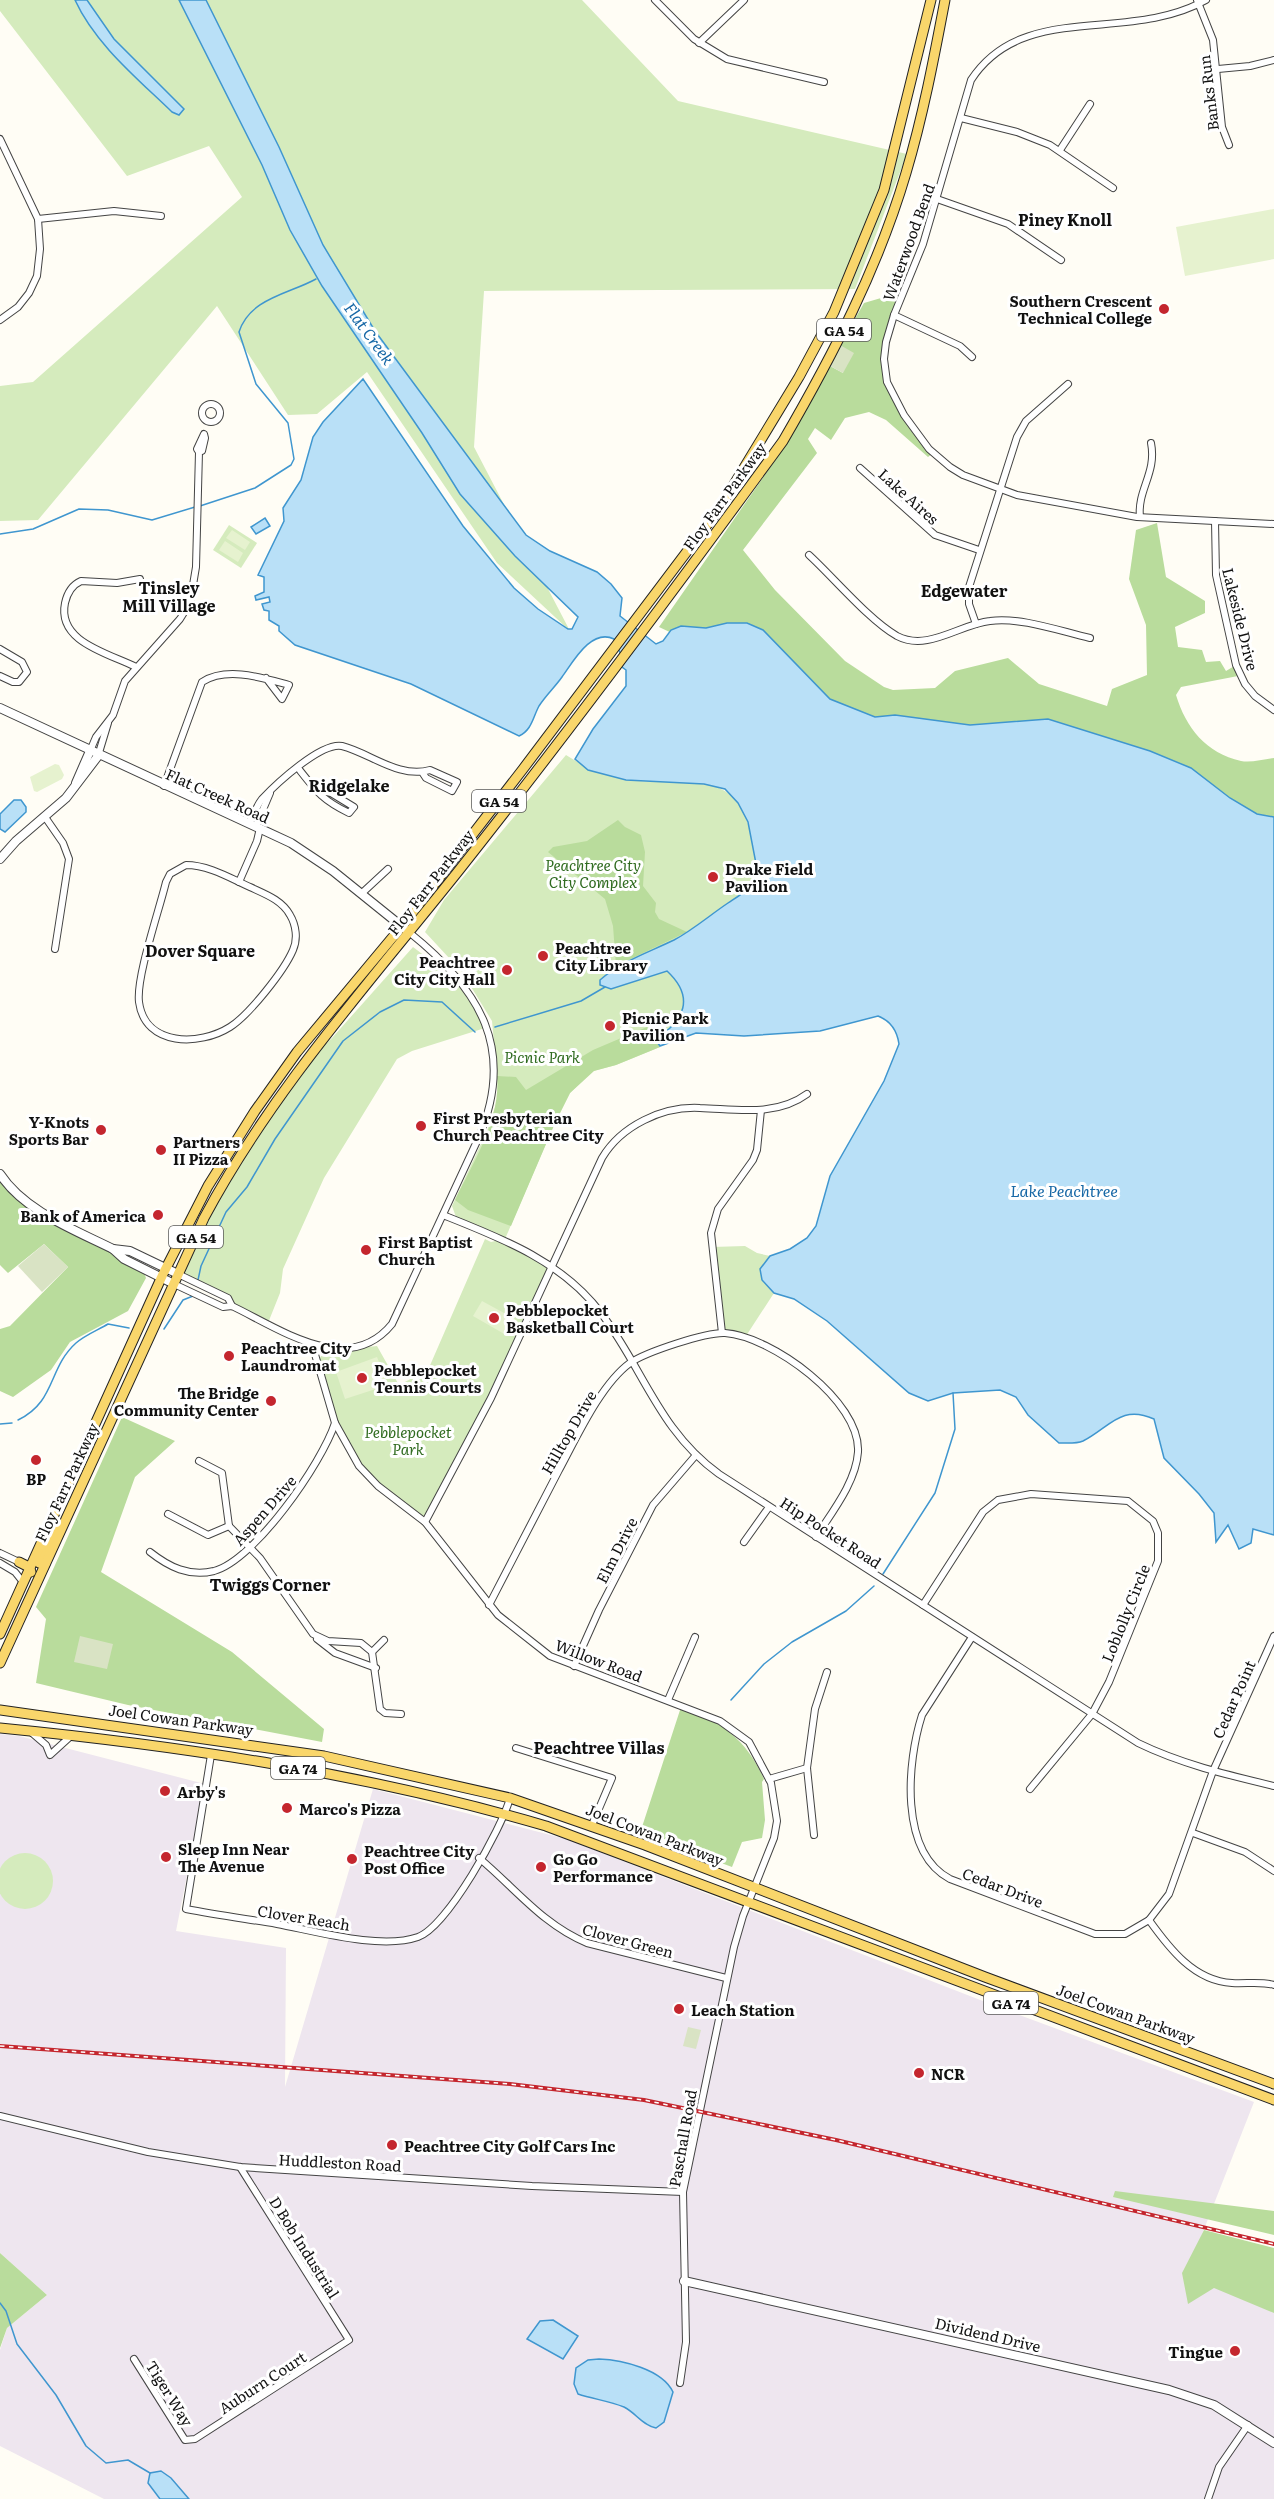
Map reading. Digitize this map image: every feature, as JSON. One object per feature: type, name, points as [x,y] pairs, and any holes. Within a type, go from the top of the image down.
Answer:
[{"type":"main road","name":"Floy Farr Parkway","points":[[0,1634],[164,1273],[208,1186],[255,1111],[297,1052],[402,926],[719,509],[774,419],[834,312],[884,190],[932,0]]},
{"type":"main road","name":"Floy Farr Parkway","points":[[0,1663],[176,1279],[224,1181],[257,1128],[615,669],[783,441],[852,314],[872,268],[906,173],[932,70],[945,0]]},
{"type":"main road","points":[[19,1562],[31,1555],[45,1523],[58,1504],[62,1509],[39,1563],[45,1564]]},
{"type":"main road","points":[[10,1641],[9,1632],[33,1581],[29,1567],[19,1562]]},
{"type":"main road","name":"Joel Cowan Parkway","points":[[1,1709],[324,1756],[510,1798],[592,1826],[1274,2084]]},
{"type":"main road","name":"Joel Cowan Parkway","points":[[0,1728],[72,1735],[321,1773],[454,1800],[504,1819],[546,1826],[1274,2100]]},
{"type":"street","points":[[655,0],[699,43],[727,59],[824,81]]},
{"type":"street","points":[[699,43],[744,0]]},
{"type":"street","points":[[1095,17],[1149,18],[1206,0]]},
{"type":"street","name":"Banks Run","points":[[1198,2],[1213,40],[1218,69],[1222,127],[1229,145]]},
{"type":"street","name":"Waterwood Bend","points":[[1023,30],[1000,44],[980,64],[971,80],[923,244],[894,315],[886,342],[884,366],[887,382],[899,408],[929,449],[943,462],[963,475],[1017,495],[1140,517],[1274,524]]},
{"type":"street","points":[[1218,69],[1250,66],[1274,60]]},
{"type":"street","points":[[1060,150],[1090,104]]},
{"type":"street","points":[[961,118],[1017,132],[1060,150],[1113,188]]},
{"type":"street","points":[[0,139],[38,219],[40,249],[37,276],[23,302],[0,320]]},
{"type":"street","points":[[937,199],[1008,224],[1061,260]]},
{"type":"street","points":[[38,219],[114,211],[161,216]]},
{"type":"street","points":[[894,315],[968,350],[972,357]]},
{"type":"street","points":[[976,624],[969,604],[969,587],[999,489],[1022,427],[1068,384]]},
{"type":"street","points":[[0,859],[16,841],[45,817],[75,787],[98,756],[121,689],[136,667],[180,619],[190,603],[195,580],[199,452],[205,438],[207,423]]},
{"type":"street","points":[[1140,517],[1139,506],[1153,465],[1151,443]]},
{"type":"street","name":"Lake Aires","points":[[860,468],[935,535],[979,550]]},
{"type":"street","name":"Lakeside Drive","points":[[1215,521],[1216,575],[1236,664],[1245,684],[1255,696],[1274,710]]},
{"type":"street","points":[[809,555],[898,636],[920,641],[976,624],[1006,620],[1090,638]]},
{"type":"street","points":[[136,667],[72,634],[65,624],[64,610],[68,594],[81,581],[117,583],[140,579]]},
{"type":"street","points":[[0,649],[22,662],[27,672],[19,681],[13,682],[0,676]]},
{"type":"street","points":[[164,786],[202,682],[211,677],[227,675],[266,678]]},
{"type":"street","name":"Flat Creek Road","points":[[0,708],[98,756],[255,826],[310,854],[410,933]]},
{"type":"street","points":[[75,787],[96,737],[108,723]]},
{"type":"street","points":[[239,882],[257,841],[255,826],[262,799],[320,751],[338,746],[380,763],[422,772],[430,770],[457,782],[452,791],[426,778],[422,772]]},
{"type":"street","points":[[298,768],[324,801],[349,813],[354,807],[331,793],[315,789]]},
{"type":"street","points":[[45,817],[63,843],[69,859],[55,949]]},
{"type":"street","points":[[196,865],[239,882],[271,897],[285,908],[291,916],[296,933],[293,950],[260,996],[230,1027],[195,1040],[179,1041],[161,1035],[154,1030],[142,1014],[139,994],[166,882],[178,869],[196,865]]},
{"type":"street","points":[[361,894],[388,869]]},
{"type":"street","points":[[0,1174],[4,1186],[44,1213],[113,1249],[130,1251],[223,1307],[232,1306],[312,1344],[331,1349],[356,1347],[374,1340],[389,1328],[489,1111],[495,1088],[493,1060],[481,1013],[462,980],[442,958],[410,933]]},
{"type":"street","points":[[425,1522],[491,1398],[602,1158],[621,1134],[643,1121],[678,1110],[698,1108],[761,1110],[796,1102],[807,1094]]},
{"type":"street","points":[[722,1333],[711,1233],[718,1209],[757,1150],[761,1110]]},
{"type":"street","name":"Hip Pocket Road","points":[[443,1215],[553,1266],[573,1282],[601,1312],[670,1426],[696,1455],[769,1507],[1092,1714],[1160,1754],[1274,1786]]},
{"type":"street","points":[[176,1279],[228,1298],[232,1306]]},
{"type":"street","name":"Hilltop Drive","points":[[489,1605],[589,1415],[631,1362],[675,1344],[722,1333],[746,1336],[770,1347],[821,1386],[849,1417],[857,1438],[856,1463],[844,1492],[816,1537]]},
{"type":"street","name":"Willow Road","points":[[312,1344],[335,1423],[364,1473],[425,1522],[489,1605],[530,1642],[550,1656],[668,1700],[735,1730],[749,1743],[769,1779],[777,1808],[776,1827],[748,1902]]},
{"type":"street","name":"Aspen Drive","points":[[150,1552],[178,1569],[205,1572],[231,1563],[250,1546],[307,1478],[335,1423]]},
{"type":"street","name":"Elm Drive","points":[[574,1666],[599,1610],[653,1505],[696,1455]]},
{"type":"street","points":[[199,1461],[222,1473],[229,1526],[250,1546],[313,1634],[335,1653],[376,1668]]},
{"type":"street","name":"Loblolly Circle","points":[[923,1605],[983,1512],[998,1500],[1031,1494],[1128,1501],[1153,1521],[1158,1533],[1158,1561],[1109,1682],[1092,1714],[1030,1789]]},
{"type":"street","points":[[744,1542],[769,1507]]},
{"type":"street","points":[[168,1514],[208,1535],[229,1526]]},
{"type":"street","points":[[0,1553],[19,1562]]},
{"type":"street","points":[[0,1563],[15,1572],[23,1582]]},
{"type":"street","points":[[313,1634],[328,1641],[361,1643],[372,1652],[380,1709],[385,1713],[401,1714]]},
{"type":"street","name":"Cedar Drive","points":[[972,1636],[922,1715],[914,1744],[915,1835],[924,1856],[940,1874],[1095,1934],[1125,1934],[1149,1920],[1169,1894],[1214,1771]]},
{"type":"street","name":"Cedar Point","points":[[1214,1771],[1274,1636]]},
{"type":"street","points":[[668,1700],[695,1637]]},
{"type":"street","points":[[372,1652],[384,1640]]},
{"type":"street","points":[[814,1835],[807,1768],[815,1709],[827,1672]]},
{"type":"street","points":[[30,1731],[46,1745],[50,1755],[72,1735]]},
{"type":"street","points":[[516,1748],[612,1778],[592,1826]]},
{"type":"street","name":"Clover Reach","points":[[211,1755],[186,1909],[353,1937],[404,1940],[426,1933],[442,1920],[504,1819],[510,1798]]},
{"type":"street","points":[[769,1779],[807,1768]]},
{"type":"street","points":[[1193,1833],[1245,1852],[1274,1871]]},
{"type":"street","name":"Clover Green","points":[[480,1858],[551,1924],[573,1938],[726,1978]]},
{"type":"street","name":"Paschall Road","points":[[680,2383],[686,2342],[683,2192],[726,1978],[748,1902]]},
{"type":"street","points":[[1149,1920],[1177,1956],[1204,1974],[1229,1983],[1274,1985]]},
{"type":"street","name":"Huddleston Road","points":[[0,2116],[148,2152],[240,2167],[532,2186],[683,2192]]},
{"type":"street","name":"D Bob Industrial","points":[[240,2167],[349,2340]]},
{"type":"street","name":"Dividend Drive","points":[[684,2281],[1169,2390],[1214,2405],[1274,2443]]},
{"type":"street","name":"Auburn Court","points":[[185,2440],[195,2439],[349,2340]]},
{"type":"street","name":"Tiger Way","points":[[134,2360],[185,2440]]},
{"type":"street","points":[[1208,2499],[1220,2468],[1248,2425]]},
{"type":"shaded area","points":[[0,1734],[19,1736],[205,1784],[176,1931],[286,1948],[285,2087],[373,1789],[566,1839],[1006,2010],[1254,2102],[1186,2275],[1274,2305],[1274,2499],[104,2499],[0,2446],[0,2350],[7,2328],[47,2295],[0,2253]]},
{"type":"green space","name":"Flat Creek","points":[[0,0],[582,0],[678,101],[907,154],[855,289],[484,291],[474,447],[570,631],[497,563],[367,372],[317,414],[288,415],[217,306],[38,520],[0,521],[0,386],[33,382],[242,197],[209,146],[127,176],[0,11]]},
{"type":"green space","points":[[1274,209],[1274,259],[1185,276],[1176,227]]},
{"type":"green space","points":[[898,293],[883,347],[885,378],[904,418],[932,454],[928,457],[886,420],[869,412],[845,418],[831,440],[815,428],[808,439],[817,453],[743,550],[775,590],[845,661],[884,687],[893,690],[935,688],[955,671],[1008,658],[1039,684],[1107,706],[1112,689],[1147,675],[1146,625],[1129,579],[1136,530],[1157,523],[1166,577],[1205,601],[1205,613],[1175,627],[1178,647],[1202,650],[1206,662],[1220,661],[1226,671],[1236,665],[1238,676],[1181,687],[1176,695],[1180,707],[1199,737],[1217,752],[1241,761],[1274,758],[1274,822],[863,723],[659,627],[785,446],[830,366],[843,373],[840,345],[864,303]]},
{"type":"green space","points":[[840,345],[854,353],[843,373],[830,366]]},
{"type":"green space","points":[[229,525],[257,543],[241,568],[213,550]]},
{"type":"green space","points":[[232,530],[250,542],[245,550],[226,538]]},
{"type":"green space","points":[[225,541],[243,553],[238,562],[219,550]]},
{"type":"green space","points":[[566,755],[594,770],[617,777],[639,781],[701,783],[715,786],[728,793],[738,803],[746,819],[758,874],[734,901],[675,939],[667,971],[681,990],[683,1008],[674,1024],[656,1039],[660,1047],[616,1065],[593,1071],[570,1093],[505,1239],[553,1265],[425,1522],[367,1477],[335,1423],[319,1359],[324,1352],[377,1346],[399,1385],[428,1370],[485,1239],[491,1242],[504,1239],[456,1217],[452,1206],[487,1131],[499,1095],[492,1021],[462,972],[425,932],[444,900]]},
{"type":"green space","points":[[55,764],[59,765],[64,775],[62,779],[37,792],[34,791],[30,777]]},
{"type":"green space","name":"Peachtree City City Complex","points":[[618,820],[625,827],[641,835],[645,852],[643,886],[656,903],[655,912],[659,919],[687,932],[616,966],[613,926],[605,899],[548,852],[553,847],[587,841]]},
{"type":"green space","points":[[413,947],[450,975],[467,997],[477,1005],[485,1028],[412,1051],[397,1059],[324,1178],[283,1269],[280,1293],[268,1323],[232,1306],[228,1298],[178,1274],[226,1182],[306,1062],[332,1038]]},
{"type":"green space","points":[[647,1027],[660,1047],[616,1065],[594,1071],[570,1093],[511,1226],[468,1210],[455,1200],[490,1124],[495,1108],[497,1076],[516,1077],[526,1090],[593,1050]]},
{"type":"green space","points":[[0,1173],[25,1200],[142,1268],[146,1278],[128,1311],[70,1342],[51,1370],[13,1397],[0,1391],[0,1329],[10,1326],[68,1267],[44,1244],[8,1273],[0,1265]]},
{"type":"green space","points":[[44,1244],[68,1267],[42,1292],[18,1266]]},
{"type":"green space","points":[[745,1246],[757,1253],[770,1256],[761,1271],[763,1279],[774,1293],[746,1336],[722,1333],[712,1247]]},
{"type":"green space","name":"Pebblepocket Basketball Court","points":[[482,1301],[515,1319],[506,1335],[473,1316]]},
{"type":"green space","name":"Pebblepocket Tennis Courts","points":[[377,1357],[388,1385],[345,1399],[336,1372]]},
{"type":"green space","points":[[122,1417],[175,1441],[135,1477],[101,1572],[232,1652],[324,1729],[322,1742],[128,1705],[36,1683],[46,1619],[36,1607]]},
{"type":"green space","points":[[80,1636],[113,1644],[107,1669],[74,1662]]},
{"type":"green space","points":[[681,1707],[709,1719],[731,1734],[749,1753],[764,1779],[762,1782],[765,1820],[762,1838],[742,1842],[732,1867],[681,1848],[642,1827]]},
{"type":"green space","points":[[25,1853],[36,1855],[45,1861],[51,1870],[53,1881],[51,1892],[45,1901],[36,1907],[25,1909],[14,1907],[5,1901],[-1,1892],[-3,1881],[-1,1870],[5,1861],[14,1855]]},
{"type":"green space","points":[[688,2027],[701,2030],[696,2049],[683,2046]]},
{"type":"green space","points":[[1115,2191],[1274,2211],[1274,2235],[1113,2197]]},
{"type":"green space","points":[[1204,2230],[1274,2248],[1274,2313],[1214,2288],[1188,2304],[1182,2273]]},
{"type":"green space","points":[[0,2253],[47,2295],[7,2328],[0,2348]]},
{"type":"water","points":[[75,0],[87,0],[114,39],[184,109],[179,115],[172,112],[106,46]]},
{"type":"water","name":"Lake Peachtree","points":[[179,0],[206,0],[279,147],[323,245],[375,331],[526,535],[550,551],[597,572],[622,598],[620,616],[656,644],[663,641],[671,630],[681,626],[706,628],[727,623],[747,623],[763,630],[830,699],[875,717],[895,715],[970,725],[1048,719],[1150,751],[1191,768],[1230,798],[1257,814],[1274,817],[1274,1535],[1253,1529],[1251,1543],[1239,1549],[1228,1525],[1216,1542],[1214,1513],[1164,1458],[1154,1419],[1133,1414],[1124,1416],[1083,1441],[1059,1443],[1028,1415],[1016,1397],[1000,1390],[953,1393],[928,1401],[909,1393],[827,1321],[794,1299],[774,1293],[762,1280],[760,1269],[770,1256],[790,1249],[807,1238],[816,1226],[830,1176],[884,1081],[899,1044],[898,1039],[890,1023],[878,1016],[820,1031],[744,1036],[696,1033],[660,1046],[655,1039],[673,1024],[683,1008],[681,990],[667,971],[611,989],[600,985],[600,980],[617,968],[695,927],[746,891],[758,874],[748,822],[738,803],[725,789],[704,784],[626,780],[588,770],[575,759],[593,729],[626,686],[626,670],[622,667],[621,655],[614,639],[598,638],[583,648],[539,706],[529,727],[519,736],[411,684],[295,645],[279,631],[279,626],[269,620],[269,611],[264,610],[262,604],[270,602],[269,597],[256,600],[255,596],[264,592],[264,577],[258,575],[284,521],[283,508],[301,480],[313,437],[323,422],[363,379],[463,526],[514,588],[538,609],[568,629],[572,629],[578,617],[515,556],[460,494],[422,433],[322,286],[290,230],[262,165]]},
{"type":"water","points":[[265,518],[270,526],[256,534],[251,527]]},
{"type":"water","points":[[14,800],[21,800],[26,807],[26,812],[5,832],[0,829],[0,814]]},
{"type":"water","points":[[553,2320],[578,2336],[563,2359],[527,2339],[540,2321]]},
{"type":"water","points":[[588,2360],[619,2361],[640,2367],[660,2377],[668,2384],[673,2392],[664,2422],[656,2428],[643,2422],[624,2407],[578,2394],[574,2384],[576,2368]]},
{"type":"water","points":[[161,2471],[171,2478],[189,2499],[160,2499],[148,2483],[150,2473]]},
{"type":"waterway","points":[[200,506],[255,488],[291,465],[294,459],[288,423],[256,384],[239,332],[244,321],[261,304],[316,279]]},
{"type":"waterway","points":[[0,534],[33,529],[79,509],[108,510],[152,520],[195,507]]},
{"type":"waterway","points":[[495,1027],[581,1001],[605,987]]},
{"type":"waterway","points":[[198,1280],[201,1266],[226,1212],[247,1187],[275,1139],[343,1041],[380,1012],[404,1000],[442,1002],[475,1032]]},
{"type":"waterway","points":[[164,1329],[183,1300],[193,1296]]},
{"type":"waterway","points":[[18,1420],[39,1404],[60,1363],[76,1343],[108,1324],[129,1328]]},
{"type":"waterway","points":[[883,1574],[935,1493],[955,1429],[953,1393]]},
{"type":"waterway","points":[[0,1424],[12,1423]]},
{"type":"waterway","points":[[731,1700],[764,1664],[792,1642],[846,1611],[874,1586]]},
{"type":"waterway","points":[[0,2303],[6,2311],[17,2344],[56,2395],[86,2446],[106,2463],[128,2460],[150,2473]]},
{"type":"railway","points":[[0,2046],[510,2084],[644,2100],[836,2140],[1274,2244]]},
{"type":"place","name":"Southern Crescent Technical College","points":[[1164,309]]},
{"type":"place","name":"Drake Field Pavilion","points":[[713,877]]},
{"type":"place","name":"Peachtree City Library","points":[[543,956]]},
{"type":"place","name":"Peachtree City City Hall","points":[[507,970]]},
{"type":"place","name":"Picnic Park Pavilion","points":[[610,1026]]},
{"type":"place","name":"First Presbyterian Church Peachtree City","points":[[421,1126]]},
{"type":"place","name":"Y-Knots Sports Bar","points":[[101,1130]]},
{"type":"place","name":"Partners II Pizza","points":[[161,1150]]},
{"type":"place","name":"Bank of America","points":[[158,1215]]},
{"type":"place","name":"First Baptist Church","points":[[366,1250]]},
{"type":"place","name":"Pebblepocket Basketball Court","points":[[494,1318]]},
{"type":"place","name":"Peachtree City Laundromat","points":[[229,1356]]},
{"type":"place","name":"Pebblepocket Tennis Courts","points":[[362,1378]]},
{"type":"place","name":"The Bridge Community Center","points":[[271,1401]]},
{"type":"place","name":"BP","points":[[36,1460]]},
{"type":"place","name":"Arby's","points":[[165,1791]]},
{"type":"place","name":"Marco's Pizza","points":[[287,1808]]},
{"type":"place","name":"Sleep Inn Near The Avenue","points":[[166,1857]]},
{"type":"place","name":"Peachtree City Post Office","points":[[352,1859]]},
{"type":"place","name":"Go Go Performance","points":[[541,1867]]},
{"type":"place","name":"Leach Station","points":[[679,2009]]},
{"type":"place","name":"NCR","points":[[919,2073]]},
{"type":"place","name":"Peachtree City Golf Cars Inc","points":[[392,2145]]},
{"type":"place","name":"Tingue","points":[[1235,2351]]},
{"type":"district","name":"Piney Knoll","points":[[1065,219]]},
{"type":"district","name":"Edgewater","points":[[964,590]]},
{"type":"district","name":"Tinsley Mill Village","points":[[169,596]]},
{"type":"district","name":"Ridgelake","points":[[349,785]]},
{"type":"district","name":"Dover Square","points":[[200,950]]},
{"type":"district","name":"Twiggs Corner","points":[[270,1584]]},
{"type":"district","name":"Peachtree Villas","points":[[599,1747]]},
{"type":"park label","name":"Picnic Park","points":[[542,1056]]},
{"type":"park label","name":"Pebblepocket Park","points":[[408,1440]]}]
